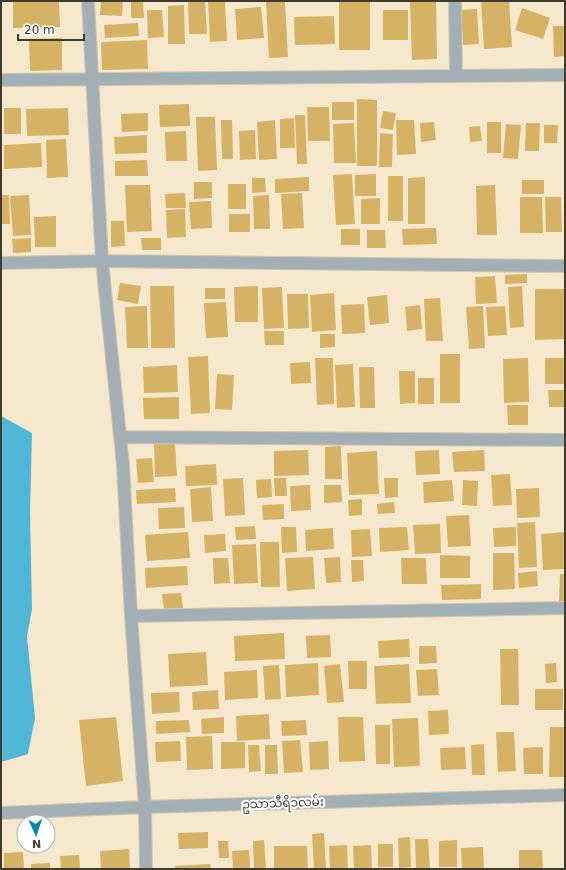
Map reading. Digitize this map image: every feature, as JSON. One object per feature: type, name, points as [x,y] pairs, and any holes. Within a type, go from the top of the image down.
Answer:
[{"type":"street","points":[[88,1],[102,261],[121,437],[131,616],[145,807],[146,869]]},
{"type":"street","points":[[455,1],[456,76]]},
{"type":"street","points":[[1,80],[565,75]]},
{"type":"street","points":[[1,263],[102,261],[565,266]]},
{"type":"street","points":[[121,437],[565,440]]},
{"type":"street","points":[[131,616],[565,608]]},
{"type":"street","name":"ဥသာသီရိ၁လမ်း","points":[[1,813],[145,807],[565,795]]},
{"type":"water","points":[[1,416],[32,433],[30,513],[32,609],[27,636],[35,718],[28,754],[1,762]]},
{"type":"building","points":[[59,1],[60,27],[13,28],[13,2]]},
{"type":"building","points":[[101,1],[123,1],[122,16],[100,15]]},
{"type":"building","points":[[131,1],[143,1],[144,18],[131,18]]},
{"type":"building","points":[[188,1],[205,1],[207,34],[189,34]]},
{"type":"building","points":[[208,1],[225,1],[227,41],[210,42]]},
{"type":"building","points":[[266,1],[285,1],[288,57],[269,58]]},
{"type":"building","points":[[339,1],[370,1],[370,50],[339,50]]},
{"type":"building","points":[[410,1],[436,1],[437,59],[412,60]]},
{"type":"building","points":[[481,1],[509,1],[512,47],[484,49]]},
{"type":"building","points":[[184,5],[185,44],[168,44],[168,6]]},
{"type":"building","points":[[261,7],[264,38],[237,40],[235,9]]},
{"type":"building","points":[[522,8],[550,18],[543,39],[515,30]]},
{"type":"building","points":[[477,9],[479,44],[463,45],[461,10]]},
{"type":"building","points":[[147,10],[162,10],[164,37],[148,38]]},
{"type":"building","points":[[383,10],[408,10],[408,40],[383,40]]},
{"type":"building","points":[[334,16],[335,44],[295,45],[294,17]]},
{"type":"building","points":[[138,23],[139,36],[105,38],[104,25]]},
{"type":"building","points":[[553,26],[565,26],[565,56],[554,57]]},
{"type":"building","points":[[62,38],[62,70],[30,71],[29,39]]},
{"type":"building","points":[[147,40],[148,69],[102,70],[101,42]]},
{"type":"building","points":[[357,99],[377,100],[377,166],[357,166]]},
{"type":"building","points":[[332,102],[354,102],[354,120],[332,120]]},
{"type":"building","points":[[189,104],[190,126],[160,127],[159,105]]},
{"type":"building","points":[[307,107],[329,107],[330,141],[308,141]]},
{"type":"building","points":[[4,108],[21,108],[21,134],[4,134]]},
{"type":"building","points":[[68,108],[69,135],[27,136],[26,109]]},
{"type":"building","points":[[383,111],[396,113],[393,130],[380,128]]},
{"type":"building","points":[[148,113],[148,131],[122,132],[121,114]]},
{"type":"building","points":[[295,115],[305,115],[307,164],[297,164]]},
{"type":"building","points":[[196,117],[215,117],[217,170],[198,171]]},
{"type":"building","points":[[294,118],[295,148],[280,148],[280,119]]},
{"type":"building","points":[[221,120],[232,120],[233,159],[222,159]]},
{"type":"building","points":[[275,120],[277,159],[259,160],[257,122]]},
{"type":"building","points":[[396,120],[414,120],[416,154],[397,155]]},
{"type":"building","points":[[434,122],[436,140],[421,142],[420,123]]},
{"type":"building","points":[[487,122],[501,122],[501,153],[487,153]]},
{"type":"building","points":[[354,123],[356,163],[334,163],[333,124]]},
{"type":"building","points":[[526,123],[540,123],[539,151],[525,151]]},
{"type":"building","points":[[506,124],[521,125],[518,159],[503,158]]},
{"type":"building","points":[[544,125],[558,125],[557,143],[544,143]]},
{"type":"building","points":[[480,126],[482,141],[470,142],[469,127]]},
{"type":"building","points":[[255,130],[256,159],[240,160],[239,131]]},
{"type":"building","points":[[186,131],[187,161],[166,161],[165,132]]},
{"type":"building","points":[[380,133],[393,134],[392,167],[379,167]]},
{"type":"building","points":[[147,135],[147,153],[115,154],[114,137]]},
{"type":"building","points":[[66,139],[68,177],[47,178],[46,140]]},
{"type":"building","points":[[41,143],[42,167],[4,169],[4,145]]},
{"type":"building","points":[[147,160],[148,176],[115,176],[115,161]]},
{"type":"building","points":[[352,174],[355,224],[336,225],[333,175]]},
{"type":"building","points":[[376,174],[376,196],[355,196],[355,175]]},
{"type":"building","points":[[388,176],[403,176],[403,221],[388,221]]},
{"type":"building","points":[[309,177],[309,191],[275,193],[275,179]]},
{"type":"building","points":[[425,177],[425,224],[408,224],[408,178]]},
{"type":"building","points":[[252,178],[265,178],[266,192],[252,193]]},
{"type":"building","points":[[522,180],[544,180],[544,194],[522,194]]},
{"type":"building","points":[[194,182],[212,182],[212,198],[194,199]]},
{"type":"building","points":[[228,184],[246,184],[246,209],[228,209]]},
{"type":"building","points":[[125,185],[150,185],[152,231],[127,232]]},
{"type":"building","points":[[495,185],[497,235],[477,235],[476,186]]},
{"type":"building","points":[[185,193],[186,208],[166,208],[165,194]]},
{"type":"building","points":[[302,193],[304,228],[283,229],[281,194]]},
{"type":"building","points":[[1,195],[9,195],[10,224],[1,224]]},
{"type":"building","points":[[29,195],[31,235],[13,236],[10,196]]},
{"type":"building","points":[[269,195],[270,229],[254,229],[253,196]]},
{"type":"building","points":[[520,197],[542,197],[543,233],[520,233]]},
{"type":"building","points":[[545,197],[561,197],[562,232],[546,232]]},
{"type":"building","points":[[380,198],[380,224],[361,224],[361,199]]},
{"type":"building","points":[[211,201],[212,228],[191,229],[189,202]]},
{"type":"building","points":[[185,209],[186,237],[167,238],[166,210]]},
{"type":"building","points":[[229,214],[250,214],[250,232],[229,232]]},
{"type":"building","points":[[56,216],[56,247],[35,247],[34,217]]},
{"type":"building","points":[[111,221],[124,221],[125,246],[111,247]]},
{"type":"building","points":[[436,228],[437,244],[403,245],[402,229]]},
{"type":"building","points":[[341,229],[360,229],[360,245],[341,245]]},
{"type":"building","points":[[367,230],[385,230],[386,248],[367,248]]},
{"type":"building","points":[[31,238],[31,252],[13,253],[12,239]]},
{"type":"building","points":[[141,238],[161,238],[161,250],[142,250]]},
{"type":"building","points":[[527,274],[527,283],[505,284],[505,275]]},
{"type":"building","points":[[495,276],[497,303],[476,304],[475,277]]},
{"type":"building","points":[[120,283],[141,286],[138,304],[117,300]]},
{"type":"building","points":[[150,286],[174,286],[175,348],[151,348]]},
{"type":"building","points":[[258,286],[258,322],[235,322],[234,287]]},
{"type":"building","points":[[522,286],[524,327],[510,328],[508,287]]},
{"type":"building","points":[[282,287],[284,328],[264,329],[262,288]]},
{"type":"building","points":[[205,288],[225,288],[225,299],[205,299]]},
{"type":"building","points":[[535,289],[564,289],[565,339],[535,340]]},
{"type":"building","points":[[334,293],[336,330],[312,332],[310,295]]},
{"type":"building","points":[[287,294],[308,294],[309,328],[288,329]]},
{"type":"building","points":[[387,295],[389,323],[370,325],[367,297]]},
{"type":"building","points":[[440,298],[443,341],[426,341],[424,299]]},
{"type":"building","points":[[226,302],[228,337],[206,338],[204,303]]},
{"type":"building","points":[[364,304],[365,333],[342,334],[341,305]]},
{"type":"building","points":[[420,305],[422,329],[407,331],[405,307]]},
{"type":"building","points":[[147,306],[148,348],[127,348],[125,307]]},
{"type":"building","points":[[483,306],[485,348],[469,349],[466,307]]},
{"type":"building","points":[[505,306],[507,335],[488,336],[486,307]]},
{"type":"building","points":[[264,331],[284,331],[284,345],[265,345]]},
{"type":"building","points":[[320,334],[335,334],[335,347],[320,348]]},
{"type":"building","points":[[440,354],[460,354],[460,403],[440,403]]},
{"type":"building","points":[[208,356],[210,413],[191,414],[188,357]]},
{"type":"building","points":[[315,358],[333,358],[334,404],[317,405]]},
{"type":"building","points":[[528,358],[529,402],[504,403],[503,359]]},
{"type":"building","points":[[545,358],[564,358],[564,384],[545,384]]},
{"type":"building","points":[[310,362],[311,383],[291,384],[290,363]]},
{"type":"building","points":[[353,364],[355,407],[337,408],[335,365]]},
{"type":"building","points":[[177,365],[178,392],[144,393],[143,367]]},
{"type":"building","points":[[359,367],[374,367],[375,408],[360,408]]},
{"type":"building","points":[[399,371],[415,371],[415,403],[400,404]]},
{"type":"building","points":[[217,374],[234,375],[232,410],[215,409]]},
{"type":"building","points":[[418,378],[434,378],[434,404],[418,404]]},
{"type":"building","points":[[548,390],[565,390],[565,407],[549,407]]},
{"type":"building","points":[[179,397],[179,419],[144,419],[143,398]]},
{"type":"building","points":[[507,405],[528,405],[528,425],[508,425]]},
{"type":"building","points":[[175,443],[177,476],[155,477],[154,444]]},
{"type":"building","points":[[341,446],[342,479],[325,479],[325,447]]},
{"type":"building","points":[[308,450],[309,475],[274,476],[274,451]]},
{"type":"building","points":[[439,450],[440,474],[416,475],[415,451]]},
{"type":"building","points":[[484,450],[485,471],[454,472],[452,452]]},
{"type":"building","points":[[377,451],[379,494],[349,495],[347,453]]},
{"type":"building","points":[[152,458],[154,482],[138,483],[136,459]]},
{"type":"building","points":[[216,464],[217,485],[186,486],[185,466]]},
{"type":"building","points":[[510,474],[512,505],[493,506],[491,475]]},
{"type":"building","points":[[243,478],[245,515],[225,516],[223,479]]},
{"type":"building","points":[[274,478],[286,478],[287,496],[275,496]]},
{"type":"building","points":[[384,478],[398,478],[398,497],[385,498]]},
{"type":"building","points":[[271,479],[272,497],[257,498],[256,480]]},
{"type":"building","points":[[452,480],[454,501],[424,503],[423,482]]},
{"type":"building","points":[[463,480],[478,481],[477,506],[462,505]]},
{"type":"building","points":[[310,485],[311,510],[291,511],[290,486]]},
{"type":"building","points":[[324,485],[341,485],[342,502],[324,503]]},
{"type":"building","points":[[211,487],[213,521],[192,522],[190,489]]},
{"type":"building","points":[[175,488],[176,502],[137,504],[136,490]]},
{"type":"building","points":[[539,488],[540,517],[517,518],[516,489]]},
{"type":"building","points":[[362,499],[362,515],[349,516],[348,500]]},
{"type":"building","points":[[394,502],[395,513],[378,514],[377,504]]},
{"type":"building","points":[[284,504],[284,519],[263,520],[262,505]]},
{"type":"building","points":[[184,507],[185,528],[159,529],[158,508]]},
{"type":"building","points":[[469,515],[471,546],[448,547],[446,516]]},
{"type":"building","points":[[535,522],[537,567],[519,568],[517,523]]},
{"type":"building","points":[[440,524],[441,553],[415,554],[413,525]]},
{"type":"building","points":[[255,526],[256,539],[236,540],[235,527]]},
{"type":"building","points":[[281,527],[296,527],[297,552],[282,553]]},
{"type":"building","points":[[407,527],[409,550],[380,552],[379,528]]},
{"type":"building","points":[[516,527],[516,546],[494,547],[493,528]]},
{"type":"building","points":[[333,528],[334,549],[306,551],[305,530]]},
{"type":"building","points":[[370,529],[372,556],[352,557],[351,530]]},
{"type":"building","points":[[188,532],[190,558],[147,561],[145,535]]},
{"type":"building","points":[[565,532],[565,569],[543,570],[541,534]]},
{"type":"building","points":[[225,534],[226,551],[205,553],[204,535]]},
{"type":"building","points":[[260,542],[279,542],[280,587],[261,587]]},
{"type":"building","points":[[256,544],[258,583],[234,584],[232,545]]},
{"type":"building","points":[[493,553],[514,553],[515,589],[493,590]]},
{"type":"building","points":[[440,555],[470,556],[470,578],[440,578]]},
{"type":"building","points":[[313,557],[315,589],[287,591],[285,558]]},
{"type":"building","points":[[340,557],[341,582],[326,583],[324,558]]},
{"type":"building","points":[[213,558],[228,558],[230,583],[214,584]]},
{"type":"building","points":[[401,558],[426,558],[427,584],[402,584]]},
{"type":"building","points":[[351,560],[363,560],[364,581],[352,582]]},
{"type":"building","points":[[187,566],[188,585],[146,588],[145,568]]},
{"type":"building","points":[[537,571],[538,586],[519,588],[518,573]]},
{"type":"building","points":[[560,574],[565,574],[565,601],[559,601]]},
{"type":"building","points":[[481,584],[481,599],[442,600],[441,585]]},
{"type":"building","points":[[181,593],[183,608],[164,609],[162,594]]},
{"type":"building","points":[[284,633],[285,659],[235,661],[234,636]]},
{"type":"building","points":[[330,635],[331,657],[307,658],[306,636]]},
{"type":"building","points":[[409,639],[410,657],[379,658],[378,641]]},
{"type":"building","points":[[419,646],[436,646],[437,663],[419,664]]},
{"type":"building","points":[[500,649],[518,649],[519,705],[501,705]]},
{"type":"building","points":[[206,652],[208,685],[170,687],[168,654]]},
{"type":"building","points":[[348,661],[367,661],[367,689],[349,689]]},
{"type":"building","points":[[318,663],[319,695],[286,697],[285,665]]},
{"type":"building","points":[[556,663],[557,682],[546,683],[545,664]]},
{"type":"building","points":[[340,664],[344,702],[327,703],[324,666]]},
{"type":"building","points":[[409,664],[411,703],[376,704],[374,666]]},
{"type":"building","points":[[279,665],[281,699],[265,700],[263,666]]},
{"type":"building","points":[[437,669],[439,695],[418,696],[416,670]]},
{"type":"building","points":[[257,670],[258,698],[225,700],[224,672]]},
{"type":"building","points":[[535,689],[563,689],[563,710],[535,710]]},
{"type":"building","points":[[218,690],[219,709],[193,710],[192,692]]},
{"type":"building","points":[[179,692],[180,712],[152,714],[151,693]]},
{"type":"building","points":[[448,710],[449,734],[429,735],[428,711]]},
{"type":"building","points":[[269,714],[270,739],[237,741],[236,716]]},
{"type":"building","points":[[116,717],[123,781],[86,786],[79,720]]},
{"type":"building","points":[[224,717],[224,733],[202,734],[201,719]]},
{"type":"building","points":[[338,717],[363,717],[365,761],[339,762]]},
{"type":"building","points":[[418,718],[420,766],[394,767],[392,719]]},
{"type":"building","points":[[189,720],[190,732],[156,734],[156,721]]},
{"type":"building","points":[[306,720],[307,735],[282,736],[281,721]]},
{"type":"building","points":[[375,725],[390,725],[390,764],[376,764]]},
{"type":"building","points":[[550,727],[565,727],[564,777],[549,777]]},
{"type":"building","points":[[496,732],[514,732],[516,771],[498,772]]},
{"type":"building","points":[[212,736],[213,769],[187,770],[186,737]]},
{"type":"building","points":[[300,740],[303,772],[284,773],[282,741]]},
{"type":"building","points":[[180,741],[181,761],[156,762],[155,742]]},
{"type":"building","points":[[328,741],[329,769],[310,770],[309,742]]},
{"type":"building","points":[[221,742],[245,742],[245,768],[221,769]]},
{"type":"building","points":[[484,744],[485,775],[472,775],[471,745]]},
{"type":"building","points":[[248,745],[259,745],[261,771],[249,772]]},
{"type":"building","points":[[265,745],[277,745],[278,774],[265,774]]},
{"type":"building","points":[[465,747],[466,769],[441,770],[440,748]]},
{"type":"building","points":[[543,747],[543,774],[524,774],[523,748]]},
{"type":"building","points":[[208,832],[208,848],[179,849],[178,833]]},
{"type":"building","points":[[324,833],[326,869],[314,869],[312,834]]},
{"type":"building","points":[[410,837],[411,867],[399,868],[398,838]]},
{"type":"building","points":[[415,839],[428,839],[430,869],[416,869]]},
{"type":"building","points":[[264,840],[266,869],[254,869],[253,841]]},
{"type":"building","points":[[457,840],[457,867],[439,867],[439,841]]},
{"type":"building","points":[[218,841],[228,841],[229,858],[219,858]]},
{"type":"building","points":[[378,844],[393,844],[393,867],[378,867]]},
{"type":"building","points":[[347,845],[348,869],[330,869],[329,846]]},
{"type":"building","points":[[371,845],[372,869],[354,869],[353,846]]},
{"type":"building","points":[[274,846],[307,846],[308,869],[274,869]]},
{"type":"building","points":[[483,847],[484,869],[462,869],[461,848]]},
{"type":"building","points":[[129,849],[130,868],[101,869],[100,851]]},
{"type":"building","points":[[249,850],[250,869],[233,869],[232,851]]},
{"type":"building","points":[[519,850],[542,850],[543,869],[519,869]]},
{"type":"building","points":[[16,852],[16,854],[23,854],[24,869],[4,869],[4,853]]},
{"type":"building","points":[[79,855],[80,869],[61,869],[60,856]]},
{"type":"building","points":[[50,863],[50,869],[31,869],[31,864]]},
{"type":"building","points":[[210,864],[211,869],[175,869],[175,866]]}]
